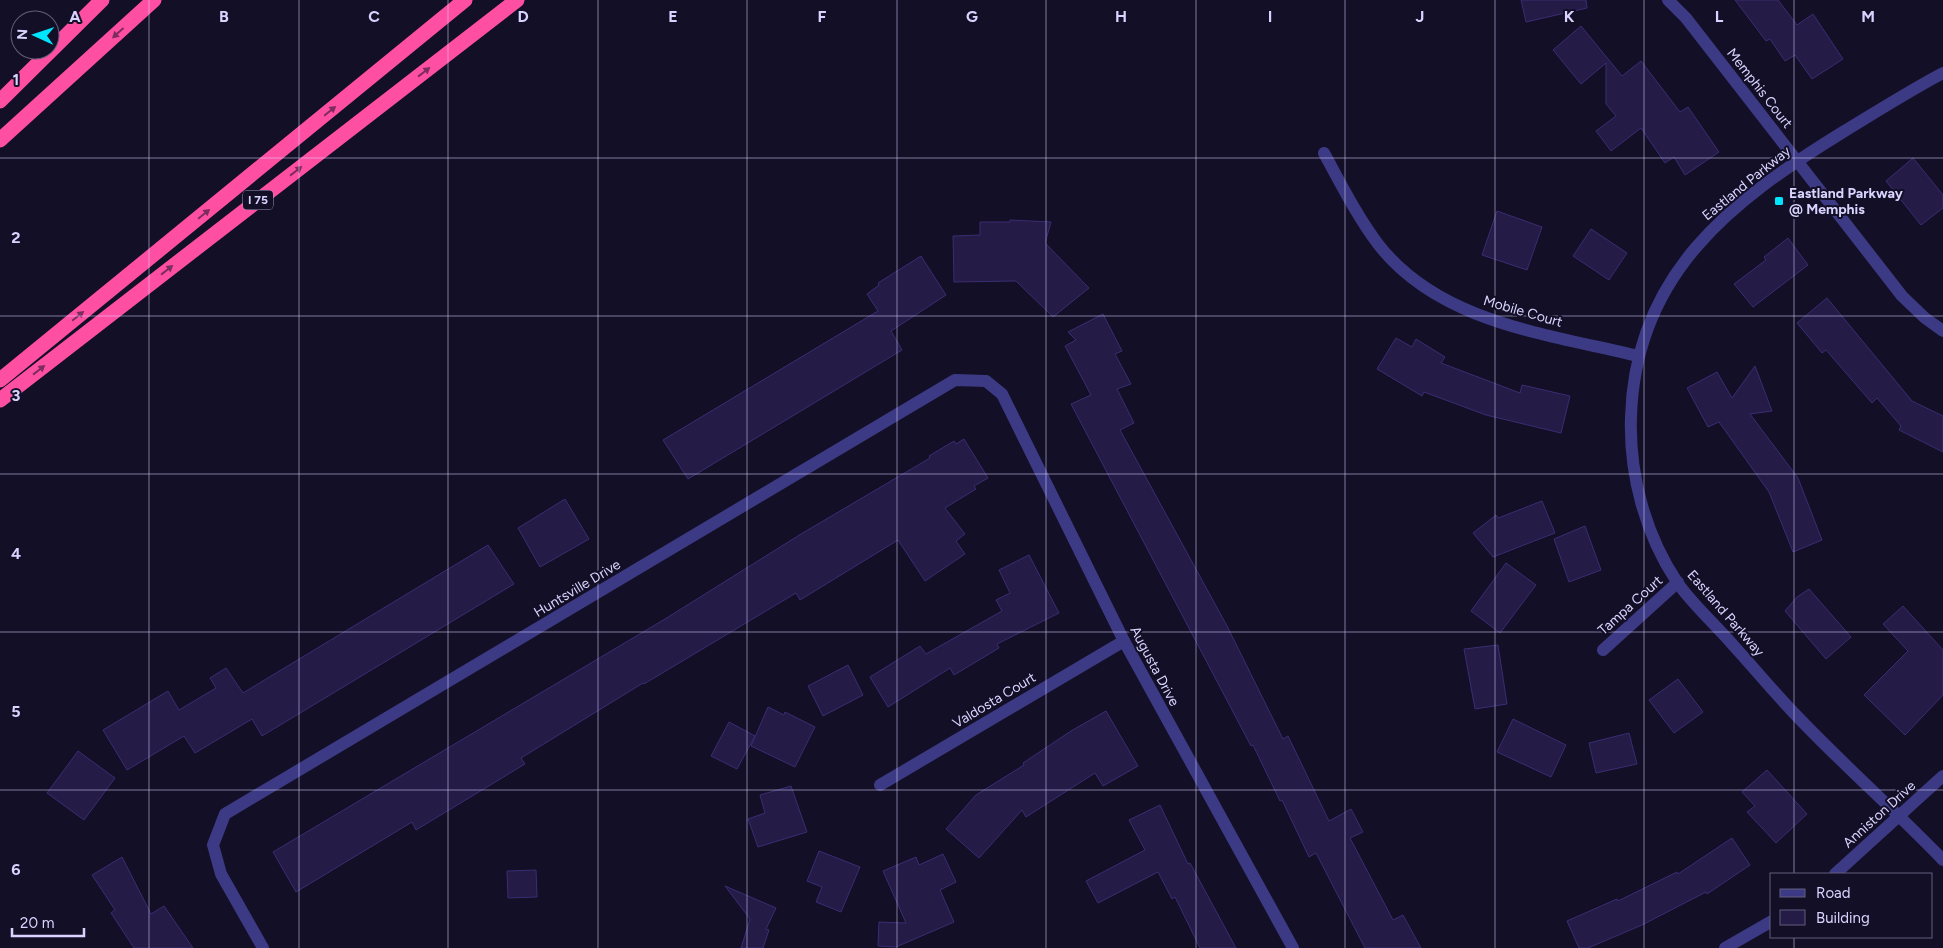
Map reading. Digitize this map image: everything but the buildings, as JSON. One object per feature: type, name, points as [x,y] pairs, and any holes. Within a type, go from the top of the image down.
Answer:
[{"type":"highway","points":[[0,101],[102,0]]},
{"type":"highway","points":[[0,140],[154,0]]},
{"type":"highway","points":[[0,380],[466,0]]},
{"type":"highway","name":"I 75","points":[[0,400],[517,0]]},
{"type":"street","name":"Memphis Court","points":[[1668,0],[1686,18],[1902,296],[1925,318],[1943,331]]},
{"type":"street","name":"Eastland Parkway","points":[[1943,73],[1797,160],[1712,228],[1685,258],[1664,290],[1638,356],[1631,402],[1630,439],[1634,473],[1644,511],[1678,582],[1794,713],[1900,815],[1943,860]]},
{"type":"street","name":"Mobile Court","points":[[1324,153],[1354,209],[1379,245],[1410,276],[1449,302],[1495,321],[1638,356]]},
{"type":"street","name":"Huntsville Drive","points":[[263,948],[221,874],[213,845],[225,814],[956,380],[986,381],[1002,394]]},
{"type":"street","name":"Augusta Drive","points":[[1002,394],[1124,641],[1292,948]]},
{"type":"street","name":"Tampa Court","points":[[1603,650],[1678,582]]},
{"type":"street","name":"Valdosta Court","points":[[880,785],[1124,641]]},
{"type":"street","name":"Anniston Drive","points":[[1836,873],[1943,776]]},
{"type":"street","points":[[1726,948],[1770,922]]},
{"type":"place","name":"Eastland Parkway @ Memphis","points":[[1779,201]]}]
